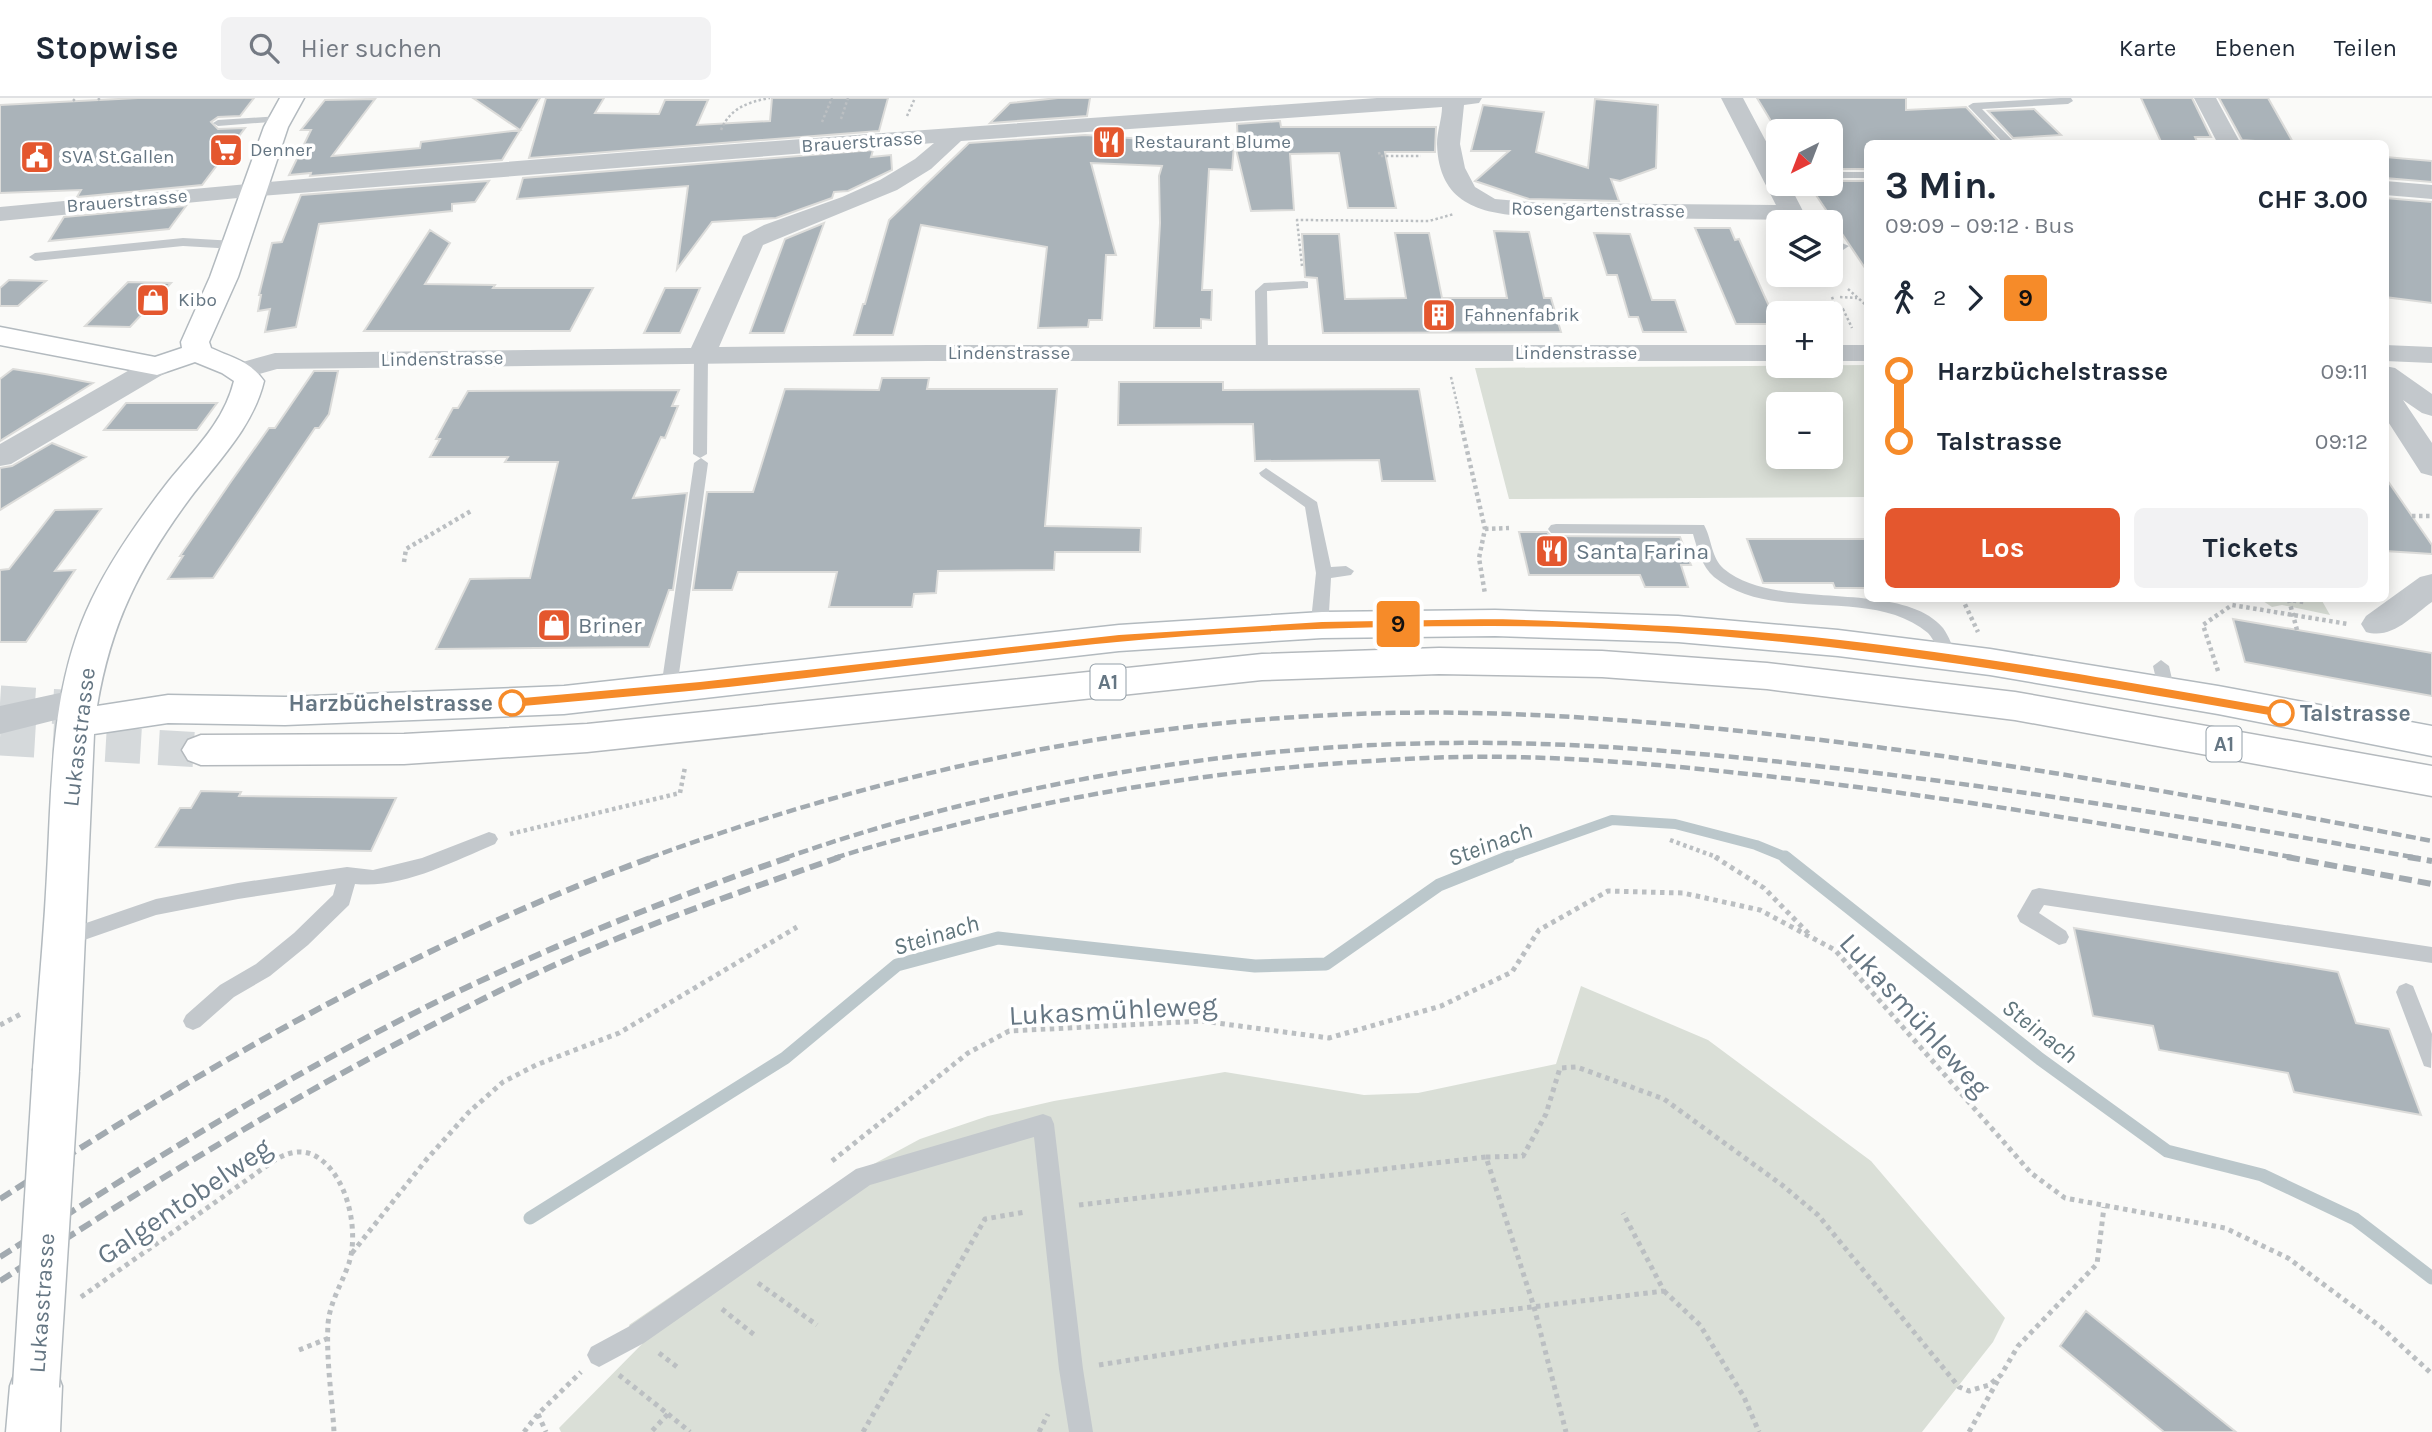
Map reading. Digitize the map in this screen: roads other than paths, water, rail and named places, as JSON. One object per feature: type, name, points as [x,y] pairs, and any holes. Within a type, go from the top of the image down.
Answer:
[{"type":"main road","points":[[197,352],[195,342],[198,332],[224,277],[286,109]]},
{"type":"main road","points":[[0,336],[157,366],[197,352],[242,371]]},
{"type":"main road","name":"Lukasstrasse","points":[[35,1409],[77,713],[84,673],[103,613],[125,570],[242,405],[249,381],[242,371]]},
{"type":"main road","points":[[77,713],[168,709],[285,711],[564,700],[1119,638],[1322,625],[1495,623],[1678,629],[1838,643],[2164,679],[2432,741]]},
{"type":"main road","name":"A1","points":[[201,750],[404,749],[587,738],[1262,667],[1453,661],[1602,664],[1753,675],[2015,706],[2432,782]]},
{"type":"street","name":"Rosengartenstrasse","points":[[1732,98],[1766,159]]},
{"type":"street","points":[[2205,98],[2228,140]]},
{"type":"street","name":"Rosengartenstrasse","points":[[1460,99],[1454,106],[1449,139],[1450,155],[1456,181],[1468,197],[1497,206],[1542,210],[1766,217]]},
{"type":"street","name":"Brauerstrasse","points":[[0,214],[720,151],[954,135],[1109,114],[1460,99]]},
{"type":"street","points":[[701,357],[751,241],[864,198],[908,176],[940,151],[954,135]]},
{"type":"street","points":[[2389,188],[2432,192]]},
{"type":"street","name":"Lindenstrasse","points":[[242,371],[268,363],[289,361],[1261,353],[1766,353]]},
{"type":"street","points":[[1843,353],[1864,353]]},
{"type":"street","points":[[2389,353],[2432,355]]},
{"type":"street","points":[[0,457],[157,366]]},
{"type":"street","points":[[2389,386],[2432,407]]},
{"type":"street","points":[[2389,388],[2432,466]]},
{"type":"street","points":[[2378,624],[2432,585]]},
{"type":"street","points":[[0,720],[77,713]]},
{"type":"lane","points":[[2007,140],[1973,106],[2068,101],[2065,98]]},
{"type":"lane","points":[[218,123],[286,109]]},
{"type":"lane","points":[[1843,175],[1864,175]]},
{"type":"lane","points":[[36,257],[183,242],[235,245]]},
{"type":"lane","points":[[1261,353],[1261,291],[1264,287],[1304,285]]},
{"type":"lane","points":[[669,688],[700,459],[701,357]]},
{"type":"lane","points":[[1266,473],[1312,505],[1324,573],[1320,611],[1322,625]]},
{"type":"lane","points":[[1556,529],[1699,529],[1708,558],[1720,574],[1760,594],[1894,609],[1925,619],[1947,643],[1949,657]]},
{"type":"lane","points":[[1324,573],[1346,571]]},
{"type":"lane","points":[[64,939],[156,907],[238,891],[348,875],[373,878],[425,865],[489,839]]},
{"type":"lane","points":[[192,1021],[227,991],[263,970],[301,939],[342,899],[348,875]]},
{"type":"lane","points":[[2059,937],[2027,916],[2039,896],[2432,955]]},
{"type":"lane","points":[[2406,992],[2432,1062]]},
{"type":"lane","points":[[599,1355],[636,1335],[863,1176],[1043,1124],[1071,1369],[1081,1432]]},
{"type":"waterway","name":"Steinach","points":[[1505,858],[1612,820],[1675,824],[1756,845],[1788,858]]},
{"type":"waterway","name":"Steinach","points":[[530,1218],[785,1058],[897,965],[998,938],[1255,966],[1326,964],[1439,885],[1509,857]]},
{"type":"waterway","name":"Steinach","points":[[1785,857],[2040,1059],[2167,1151],[2262,1175],[2355,1219],[2432,1278]]},
{"type":"tunnel","points":[[0,703],[63,707]]},
{"type":"tunnel","points":[[0,738],[201,750]]},
{"type":"railway","points":[[649,858],[815,803],[900,780],[1071,744],[1244,721],[1383,713],[1485,713],[1587,718],[1827,741],[2088,778],[2432,841]]},
{"type":"railway","points":[[785,858],[863,832],[944,810],[1110,774],[1279,752],[1445,743],[1551,744],[1657,750],[1868,772],[2143,811],[2418,858]]},
{"type":"railway","points":[[835,858],[1020,809],[1135,787],[1251,771],[1368,761],[1470,757],[1557,758],[1645,764],[1840,785],[2036,813],[2296,858]]},
{"type":"railway","points":[[0,1199],[236,1054],[399,967],[567,890],[653,857]]},
{"type":"railway","points":[[0,1257],[241,1108],[427,1007],[601,928],[790,857]]},
{"type":"railway","points":[[0,1281],[245,1128],[499,991],[625,935],[840,857]]},
{"type":"railway","points":[[2287,857],[2432,884]]},
{"type":"railway","points":[[2408,857],[2432,861]]},
{"type":"place","name":"Restaurant Blume","points":[[1109,142]]},
{"type":"place","name":"Denner","points":[[226,150]]},
{"type":"place","name":"SVA St.Gallen","points":[[37,157]]},
{"type":"place","name":"Kibo","points":[[153,300]]},
{"type":"place","name":"Fahnenfabrik","points":[[1439,315]]},
{"type":"place","name":"Santa Farina","points":[[1552,551]]},
{"type":"place","name":"Briner","points":[[554,625]]},
{"type":"place","name":"Harzbüchelstrasse","points":[[512,703]]},
{"type":"place","name":"Talstrasse","points":[[2281,713]]}]
